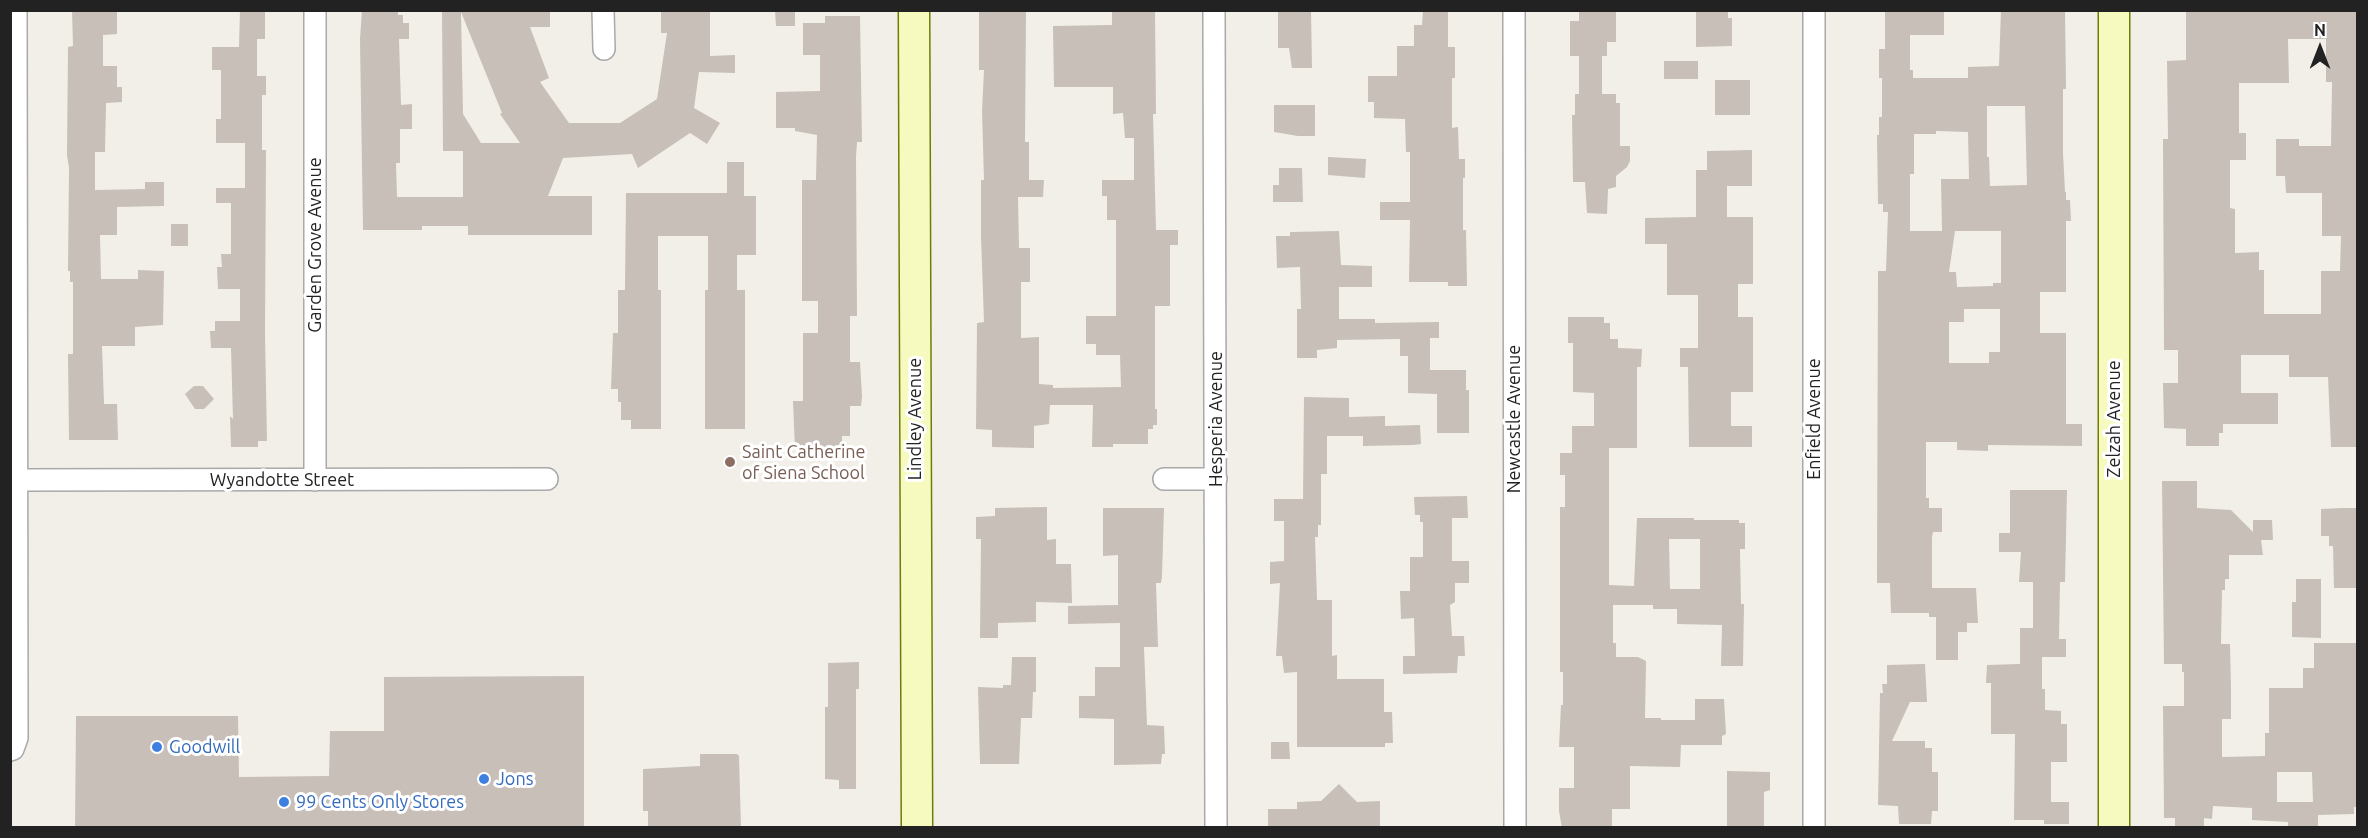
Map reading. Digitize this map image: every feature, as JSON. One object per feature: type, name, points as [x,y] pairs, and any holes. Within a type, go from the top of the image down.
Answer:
[{"type":"main road","name":"Lindley Avenue","points":[[914,10],[917,828]]},
{"type":"main road","name":"Zelzah Avenue","points":[[2114,10],[2114,828]]},
{"type":"street","points":[[12,750],[17,738],[16,10]]},
{"type":"street","name":"Garden Grove Avenue","points":[[315,10],[315,480]]},
{"type":"street","points":[[603,10],[604,49]]},
{"type":"street","name":"Hesperia Avenue","points":[[1214,10],[1216,828]]},
{"type":"street","name":"Newcastle Avenue","points":[[1514,10],[1515,828]]},
{"type":"street","name":"Enfield Avenue","points":[[1814,10],[1814,828]]},
{"type":"street","name":"Wyandotte Street","points":[[18,480],[547,479]]},
{"type":"street","points":[[1164,479],[1216,479]]},
{"type":"building","points":[[72,10],[117,12],[117,34],[103,35],[103,66],[117,66],[117,87],[122,87],[122,102],[106,103],[105,152],[95,152],[95,190],[145,189],[145,182],[164,182],[164,206],[117,207],[117,235],[100,235],[101,279],[138,279],[138,270],[164,271],[163,325],[135,327],[135,346],[102,346],[104,404],[117,404],[118,440],[69,440],[68,354],[73,354],[73,282],[70,282],[70,271],[68,271],[69,168],[67,155],[68,47],[73,46]]},
{"type":"building","points":[[240,10],[265,10],[265,39],[257,39],[257,76],[266,76],[266,95],[262,95],[262,150],[266,150],[267,441],[258,441],[258,447],[231,447],[230,416],[233,419],[231,348],[211,348],[210,331],[215,331],[215,321],[240,321],[240,289],[218,289],[217,267],[222,267],[221,254],[231,254],[231,203],[216,203],[216,188],[245,188],[245,143],[216,143],[216,119],[221,119],[221,70],[212,70],[212,47],[239,47]]},
{"type":"building","points":[[362,10],[398,10],[398,15],[403,15],[403,23],[409,23],[409,39],[399,39],[401,105],[412,104],[412,129],[400,129],[400,163],[396,163],[397,197],[463,197],[463,151],[443,151],[442,10],[550,10],[550,27],[530,27],[549,78],[540,82],[569,123],[620,123],[657,99],[667,33],[661,33],[661,10],[710,10],[710,56],[735,55],[735,73],[699,72],[694,108],[720,123],[707,144],[690,133],[638,168],[632,154],[563,158],[548,196],[592,196],[592,235],[468,235],[468,226],[422,226],[422,230],[363,230],[360,39]],"holes":[[[461,12],[502,113],[500,114],[520,143],[481,143],[463,114]]]},
{"type":"building","points":[[775,10],[795,10],[795,26],[776,26]]},
{"type":"building","points":[[979,10],[1026,10],[1025,142],[1029,142],[1029,180],[1044,180],[1043,197],[1018,197],[1019,248],[1030,248],[1030,282],[1021,282],[1021,338],[1039,337],[1039,384],[1053,385],[1053,388],[1121,387],[1120,355],[1096,355],[1096,344],[1086,344],[1086,316],[1116,316],[1116,220],[1107,220],[1107,196],[1102,196],[1102,180],[1134,180],[1134,138],[1125,138],[1123,113],[1113,114],[1113,87],[1054,87],[1053,26],[1112,25],[1112,10],[1155,10],[1156,114],[1153,114],[1156,230],[1178,230],[1178,245],[1170,245],[1170,306],[1155,306],[1157,425],[1153,425],[1153,429],[1148,429],[1148,444],[1113,444],[1113,447],[1092,447],[1093,405],[1050,405],[1049,424],[1034,426],[1034,448],[992,447],[992,430],[976,429],[977,323],[984,322],[981,180],[984,180],[982,111],[984,70],[979,70]]},
{"type":"building","points":[[1278,10],[1311,10],[1312,68],[1292,68],[1289,48],[1278,48]]},
{"type":"building","points":[[1423,10],[1448,10],[1448,47],[1455,47],[1455,78],[1452,78],[1452,128],[1458,127],[1459,159],[1465,159],[1463,230],[1466,230],[1467,286],[1448,286],[1448,282],[1409,282],[1410,220],[1380,220],[1380,202],[1410,202],[1410,152],[1406,152],[1405,119],[1374,118],[1374,102],[1368,102],[1368,76],[1397,76],[1397,46],[1414,46],[1414,25],[1422,25]]},
{"type":"building","points":[[1579,10],[1616,10],[1616,42],[1607,42],[1607,56],[1602,56],[1602,94],[1616,94],[1616,103],[1620,103],[1620,146],[1630,146],[1630,161],[1627,167],[1616,176],[1616,187],[1608,189],[1607,214],[1587,213],[1585,182],[1573,182],[1572,115],[1575,115],[1575,94],[1579,94],[1579,56],[1570,56],[1570,21],[1579,21]]},
{"type":"building","points":[[1696,10],[1728,10],[1728,18],[1732,18],[1732,46],[1696,47]]},
{"type":"building","points":[[1885,10],[1944,10],[1944,35],[1910,35],[1910,70],[1913,70],[1913,78],[1968,78],[1968,67],[1999,66],[2001,10],[2065,10],[2066,89],[2063,89],[2063,153],[2065,192],[2066,200],[2070,200],[2071,221],[2066,221],[2066,292],[2040,292],[2040,333],[2066,333],[2066,424],[2082,424],[2082,446],[1988,445],[1988,451],[1957,450],[1957,442],[1926,442],[1926,498],[1929,498],[1929,508],[1942,508],[1942,532],[1933,532],[1932,537],[1932,588],[1976,588],[1978,623],[1967,623],[1967,632],[1958,632],[1958,660],[1936,660],[1936,617],[1929,617],[1929,613],[1891,613],[1890,583],[1877,583],[1878,271],[1886,271],[1888,212],[1883,212],[1883,204],[1878,204],[1877,135],[1879,135],[1879,117],[1882,117],[1879,49],[1885,49]],"holes":[[[1987,106],[2025,106],[2027,185],[1990,186],[1989,157],[1987,157]],[[1936,131],[1968,132],[1969,179],[1941,179],[1942,231],[1910,231],[1910,174],[1914,174],[1914,134],[1936,134]],[[1955,231],[2001,231],[2001,283],[1993,283],[1993,286],[1957,287],[1956,272],[1949,272]],[[1964,309],[2000,309],[2000,352],[1989,352],[1989,363],[1949,363],[1949,322],[1964,322]]]},
{"type":"building","points":[[2186,10],[2358,10],[2358,447],[2331,447],[2328,377],[2289,377],[2289,355],[2241,355],[2241,393],[2278,393],[2278,424],[2223,424],[2223,433],[2219,433],[2219,446],[2186,446],[2186,429],[2164,428],[2163,383],[2178,383],[2178,350],[2164,350],[2163,139],[2168,139],[2167,61],[2186,60]],"holes":[[[2288,39],[2326,39],[2326,82],[2332,82],[2331,146],[2299,146],[2299,139],[2276,139],[2276,176],[2285,176],[2286,193],[2322,193],[2322,236],[2341,236],[2340,271],[2321,271],[2321,314],[2264,314],[2264,270],[2259,270],[2259,252],[2235,253],[2235,209],[2230,208],[2230,160],[2246,160],[2246,133],[2239,133],[2239,83],[2289,83]]]},
{"type":"building","points":[[825,16],[860,16],[862,142],[857,142],[856,157],[857,316],[850,316],[850,362],[860,362],[862,396],[861,406],[850,406],[850,436],[842,436],[842,450],[795,450],[793,401],[803,401],[803,333],[818,333],[818,301],[802,301],[802,180],[816,180],[817,135],[795,131],[795,128],[776,128],[776,92],[820,91],[820,55],[803,55],[803,23],[825,23]]},
{"type":"building","points":[[1664,61],[1698,61],[1698,79],[1664,79]]},
{"type":"building","points":[[1715,80],[1750,80],[1750,115],[1715,115]]},
{"type":"building","points":[[1274,105],[1315,105],[1315,136],[1274,132]]},
{"type":"building","points":[[1752,150],[1752,186],[1727,186],[1727,217],[1753,217],[1753,284],[1738,284],[1738,317],[1753,317],[1753,392],[1731,392],[1731,426],[1752,426],[1752,447],[1689,447],[1688,367],[1680,367],[1680,348],[1698,348],[1698,295],[1667,295],[1667,244],[1645,244],[1645,218],[1696,217],[1696,170],[1707,170],[1707,151]]},
{"type":"building","points":[[1328,157],[1366,159],[1365,178],[1328,175]]},
{"type":"building","points":[[727,162],[744,162],[744,196],[756,196],[756,255],[737,255],[737,290],[745,290],[745,429],[705,429],[705,290],[708,290],[708,236],[658,236],[658,290],[661,290],[661,429],[631,429],[631,420],[621,420],[618,389],[611,389],[613,333],[618,333],[618,290],[625,290],[626,193],[727,193]]},
{"type":"building","points":[[1279,168],[1302,168],[1303,202],[1273,202],[1273,185],[1279,185]]},
{"type":"building","points":[[171,224],[188,224],[188,246],[171,246]]},
{"type":"building","points":[[1339,231],[1341,265],[1372,266],[1372,287],[1339,287],[1339,319],[1375,319],[1375,323],[1439,322],[1439,338],[1430,338],[1430,370],[1466,370],[1466,390],[1469,390],[1469,433],[1437,433],[1437,394],[1408,393],[1408,356],[1400,356],[1400,339],[1337,340],[1337,348],[1317,350],[1317,358],[1297,358],[1297,309],[1301,309],[1300,267],[1277,268],[1276,236],[1290,236],[1290,232]]},
{"type":"building","points":[[1568,317],[1604,317],[1604,323],[1610,323],[1610,339],[1618,339],[1618,348],[1642,349],[1641,367],[1637,367],[1637,448],[1609,448],[1609,585],[1634,586],[1637,518],[1739,520],[1739,523],[1745,523],[1745,549],[1740,549],[1741,604],[1744,604],[1743,666],[1721,666],[1722,625],[1677,624],[1677,609],[1653,609],[1653,605],[1613,605],[1613,643],[1616,643],[1616,657],[1638,657],[1646,661],[1645,718],[1695,720],[1695,699],[1724,699],[1726,734],[1722,736],[1722,745],[1681,745],[1680,767],[1630,766],[1630,809],[1612,809],[1612,828],[1562,828],[1559,811],[1559,788],[1574,788],[1574,747],[1559,747],[1561,705],[1563,705],[1563,672],[1560,672],[1560,507],[1565,507],[1565,475],[1560,475],[1560,453],[1572,453],[1572,426],[1594,426],[1594,393],[1573,392],[1573,343],[1568,343]],"holes":[[[1669,539],[1700,539],[1700,589],[1670,589]]]},
{"type":"building","points":[[194,386],[203,386],[214,399],[204,409],[195,409],[185,394]]},
{"type":"building","points":[[1304,397],[1349,398],[1349,417],[1385,416],[1385,426],[1420,425],[1421,444],[1414,445],[1363,446],[1363,436],[1327,436],[1327,474],[1321,474],[1321,525],[1318,525],[1318,537],[1315,537],[1317,600],[1332,600],[1332,656],[1337,655],[1337,679],[1384,679],[1384,712],[1392,712],[1393,743],[1385,743],[1385,747],[1297,747],[1297,672],[1284,673],[1282,656],[1276,656],[1280,583],[1270,584],[1270,562],[1284,561],[1284,521],[1274,521],[1274,499],[1303,499]]},
{"type":"building","points":[[2162,481],[2197,481],[2197,508],[2231,510],[2253,532],[2253,520],[2272,520],[2273,540],[2261,540],[2263,555],[2229,555],[2229,579],[2225,579],[2225,590],[2222,590],[2221,644],[2230,644],[2231,719],[2222,719],[2222,757],[2265,756],[2265,733],[2269,733],[2269,688],[2303,688],[2303,668],[2314,668],[2314,643],[2358,643],[2358,807],[2354,807],[2354,814],[2318,815],[2318,828],[2288,828],[2288,822],[2252,820],[2252,808],[2213,806],[2212,819],[2204,818],[2204,828],[2175,828],[2175,818],[2164,818],[2163,706],[2184,706],[2184,672],[2182,672],[2182,664],[2164,664]],"holes":[[[2277,772],[2312,772],[2313,802],[2277,802]]]},
{"type":"building","points":[[2010,490],[2067,490],[2065,582],[2060,582],[2059,639],[2066,639],[2066,657],[2042,657],[2042,689],[2045,689],[2045,710],[2061,711],[2061,724],[2067,724],[2067,762],[2051,762],[2051,802],[2069,802],[2069,824],[2044,824],[2044,820],[2014,820],[2015,734],[1991,734],[1991,683],[1986,683],[1987,665],[2020,664],[2020,628],[2033,628],[2033,582],[2019,582],[2021,552],[1999,552],[1999,533],[2010,533]]},
{"type":"building","points":[[1467,496],[1468,518],[1452,518],[1452,561],[1469,561],[1469,583],[1455,583],[1455,602],[1450,605],[1452,636],[1464,636],[1465,656],[1458,656],[1457,673],[1403,674],[1403,656],[1415,656],[1414,618],[1401,619],[1400,591],[1410,591],[1410,557],[1423,557],[1423,522],[1420,522],[1420,515],[1415,515],[1414,497]]},
{"type":"building","points":[[1047,507],[1047,540],[1056,539],[1056,564],[1071,564],[1072,603],[1036,602],[1036,622],[998,623],[998,638],[980,638],[981,539],[976,539],[976,517],[995,516],[995,508]]},
{"type":"building","points":[[1103,508],[1164,508],[1162,576],[1161,583],[1156,583],[1158,647],[1144,647],[1147,725],[1164,726],[1165,754],[1162,754],[1161,764],[1114,765],[1114,719],[1079,718],[1079,696],[1095,696],[1095,667],[1120,667],[1120,623],[1068,624],[1068,606],[1118,605],[1118,555],[1103,556]]},
{"type":"building","points":[[2358,508],[2357,588],[2334,588],[2333,546],[2329,546],[2329,536],[2321,536],[2321,509]]},
{"type":"building","points":[[2296,579],[2321,579],[2321,638],[2292,637],[2292,602],[2296,602]]},
{"type":"building","points":[[1012,657],[1036,657],[1036,692],[1033,692],[1032,718],[1021,718],[1019,764],[980,764],[978,687],[1003,688],[1003,685],[1011,685]]},
{"type":"building","points":[[859,662],[859,689],[856,689],[856,789],[839,789],[839,780],[825,779],[825,707],[828,707],[828,663]]},
{"type":"building","points":[[1925,664],[1927,702],[1910,702],[1892,741],[1925,741],[1925,748],[1932,748],[1932,772],[1938,772],[1938,811],[1932,811],[1931,824],[1899,824],[1898,806],[1878,805],[1880,693],[1883,693],[1882,684],[1887,684],[1887,665]]},
{"type":"building","points":[[584,676],[584,828],[75,828],[76,716],[238,716],[239,777],[329,776],[330,731],[384,731],[384,677]]},
{"type":"building","points":[[1271,742],[1289,742],[1290,759],[1271,759]]},
{"type":"building","points":[[700,754],[737,754],[739,756],[741,828],[648,828],[648,811],[643,811],[643,769],[700,766]]},
{"type":"building","points":[[1727,771],[1770,772],[1770,790],[1764,792],[1764,828],[1727,828]]},
{"type":"building","points":[[1339,784],[1357,802],[1380,801],[1380,828],[1268,828],[1268,809],[1297,809],[1297,802],[1321,801]]},
{"type":"place","name":"Saint Catherine of Siena School","points":[[730,462]]},
{"type":"place","name":"Goodwill","points":[[157,747]]},
{"type":"place","name":"Jons","points":[[484,779]]},
{"type":"place","name":"99 Cents Only Stores","points":[[284,802]]}]
